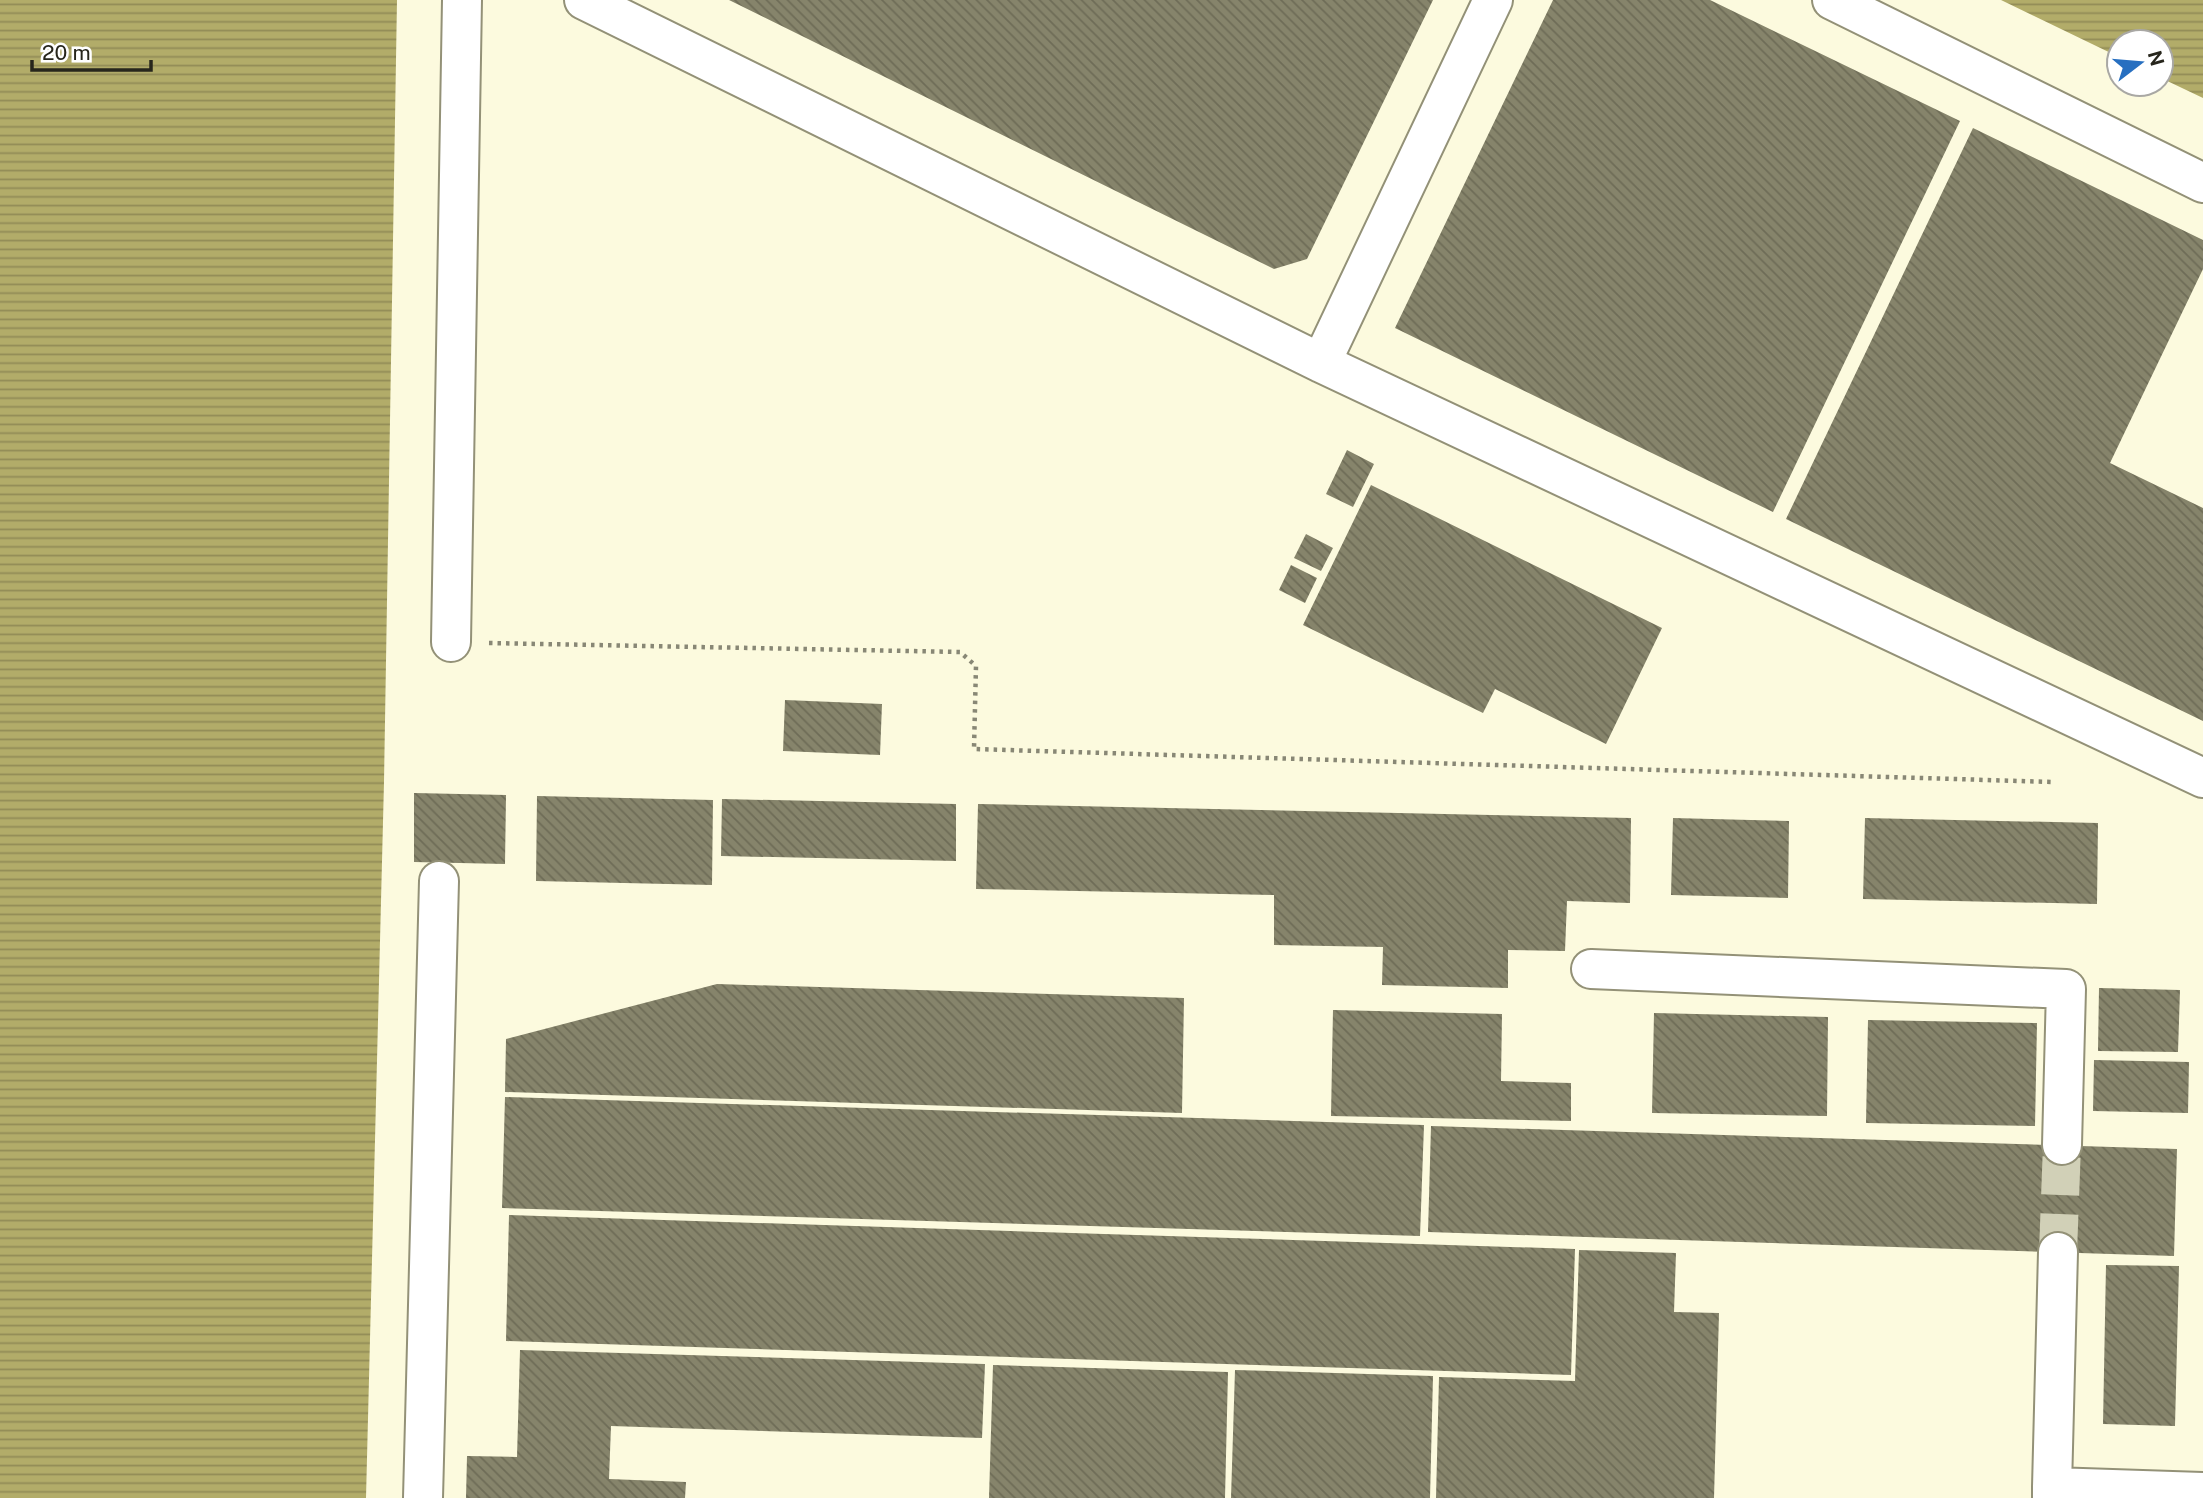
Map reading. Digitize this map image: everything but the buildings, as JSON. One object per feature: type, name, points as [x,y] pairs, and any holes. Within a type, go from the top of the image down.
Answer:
[{"type":"lane","points":[[451,642],[462,0]]},
{"type":"lane","points":[[584,0],[1321,362],[2203,778]]},
{"type":"lane","points":[[1321,362],[1493,0]]},
{"type":"lane","points":[[1832,0],[2203,183]]},
{"type":"lane","points":[[423,1498],[439,881]]},
{"type":"lane","points":[[1591,969],[2066,989],[2062,1145]]},
{"type":"lane","points":[[2059,1252],[2052,1493],[2203,1492]]},
{"type":"path","points":[[451,642],[960,652],[976,666],[974,749],[2052,782]]},
{"type":"shaded area","points":[[0,0],[397,0],[384,782],[366,1498],[0,1498]]},
{"type":"shaded area","points":[[2001,0],[2203,0],[2203,98],[2175,85],[2175,28],[2105,28],[2105,50]]},
{"type":"tunnel","points":[[2058,1252],[2062,1145]]}]
